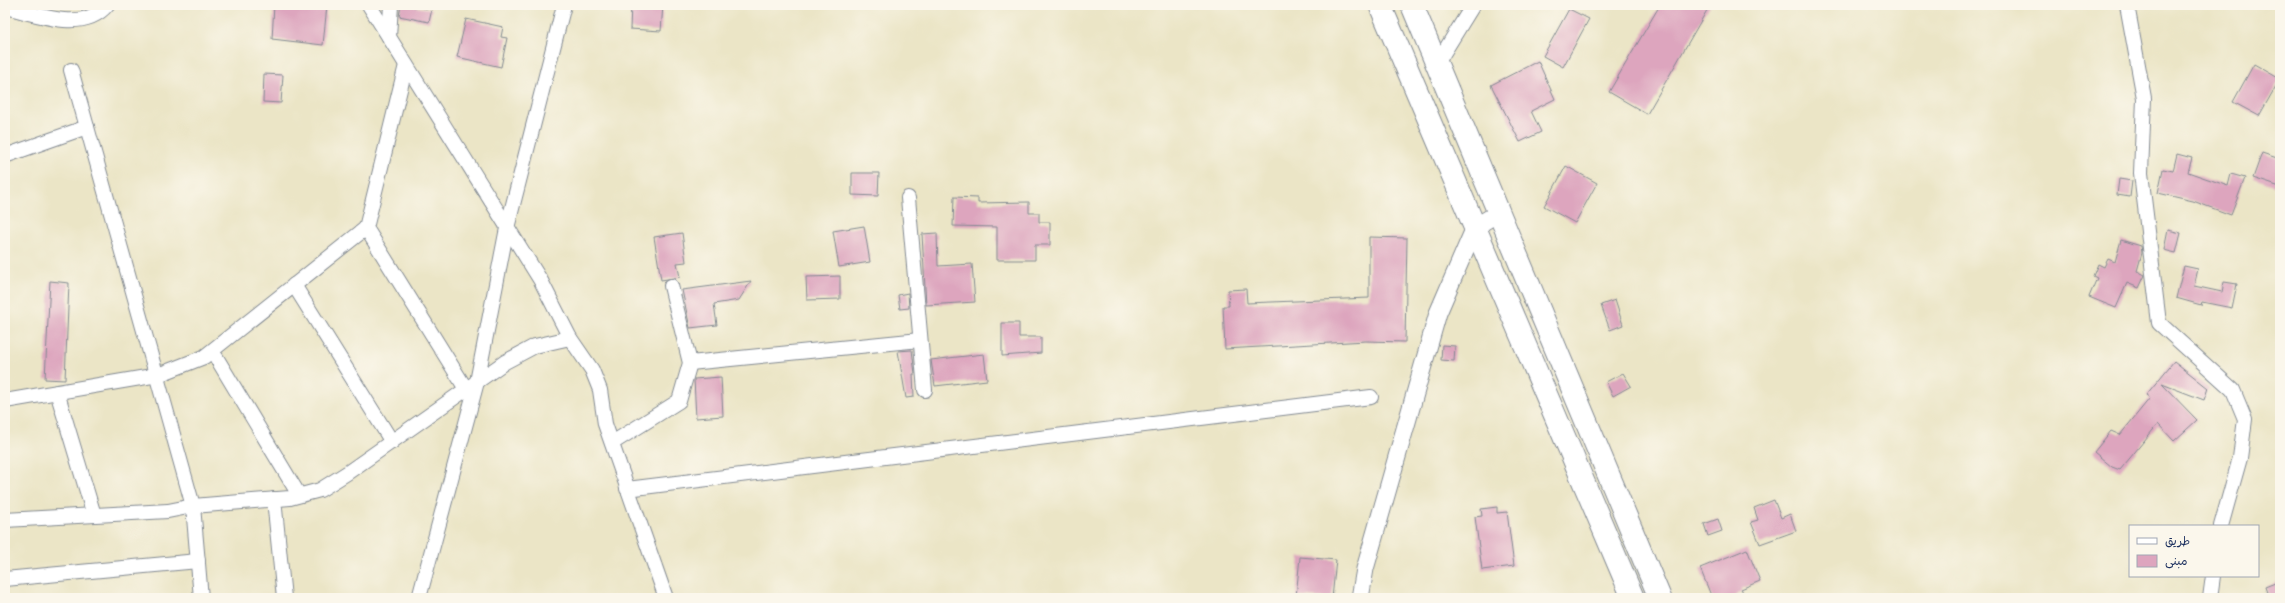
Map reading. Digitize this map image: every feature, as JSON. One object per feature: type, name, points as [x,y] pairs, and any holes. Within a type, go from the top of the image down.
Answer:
[{"type":"highway","points":[[1380,5],[1633,598]]},
{"type":"highway","points":[[1412,5],[1660,598]]},
{"type":"street","points":[[5,7],[73,21],[87,19],[101,12],[107,5]]},
{"type":"street","points":[[369,5],[541,281],[570,338],[592,370],[600,390],[605,424],[626,489],[666,598]]},
{"type":"street","points":[[389,37],[391,5]]},
{"type":"street","points":[[419,598],[472,386],[508,228],[564,5]]},
{"type":"street","points":[[1436,64],[1472,5]]},
{"type":"street","points":[[2126,5],[2144,98],[2141,173],[2159,323],[2233,390],[2245,418],[2240,458],[2221,525]]},
{"type":"street","points":[[5,400],[158,374],[204,357],[366,228],[406,65]]},
{"type":"street","points":[[71,70],[158,374],[193,506],[201,598]]},
{"type":"street","points":[[5,156],[87,127]]},
{"type":"street","points":[[908,198],[925,390]]},
{"type":"street","points":[[1360,598],[1365,570],[1438,313],[1475,227],[1498,213]]},
{"type":"street","points":[[366,228],[472,386]]},
{"type":"street","points":[[294,285],[392,442]]},
{"type":"street","points":[[617,440],[679,401],[690,363],[671,286]]},
{"type":"street","points":[[5,520],[168,511],[193,506],[274,499],[320,490],[392,442],[505,362],[535,346],[570,338]]},
{"type":"street","points":[[690,363],[920,340]]},
{"type":"street","points":[[216,357],[299,495]]},
{"type":"street","points":[[57,392],[94,515]]},
{"type":"street","points":[[626,489],[1371,397]]},
{"type":"street","points":[[274,499],[284,598]]},
{"type":"street","points":[[5,579],[198,561]]},
{"type":"street","points":[[2210,598],[2212,577]]},
{"type":"building","points":[[274,5],[327,5],[323,45],[272,39]]},
{"type":"building","points":[[401,5],[432,9],[429,22],[399,16]]},
{"type":"building","points":[[631,5],[663,5],[661,31],[630,29]]},
{"type":"building","points":[[1660,5],[1710,5],[1647,114],[1609,92]]},
{"type":"building","points":[[1569,9],[1589,19],[1563,67],[1543,56]]},
{"type":"building","points":[[466,19],[503,27],[501,37],[507,38],[501,67],[457,57]]},
{"type":"building","points":[[1538,61],[1555,99],[1531,111],[1541,132],[1520,142],[1491,85]]},
{"type":"building","points":[[2254,64],[2280,79],[2259,116],[2233,102]]},
{"type":"building","points":[[264,74],[283,75],[281,103],[263,102]]},
{"type":"building","points":[[2262,153],[2280,159],[2280,187],[2253,178]]},
{"type":"building","points":[[2177,154],[2192,158],[2188,172],[2228,186],[2231,174],[2245,178],[2231,215],[2193,201],[2158,193],[2163,169],[2173,171]]},
{"type":"building","points":[[1566,166],[1597,183],[1575,223],[1544,206]]},
{"type":"building","points":[[852,173],[879,173],[878,196],[852,195]]},
{"type":"building","points":[[2119,179],[2132,181],[2130,197],[2117,195]]},
{"type":"building","points":[[954,197],[978,198],[978,203],[1029,202],[1029,213],[1039,213],[1039,222],[1050,222],[1050,245],[1035,245],[1035,260],[997,260],[997,227],[953,226]]},
{"type":"building","points":[[864,226],[870,262],[839,267],[833,231]]},
{"type":"building","points":[[2168,230],[2181,233],[2176,253],[2164,250]]},
{"type":"building","points":[[682,233],[686,262],[677,263],[680,277],[661,280],[654,237]]},
{"type":"building","points":[[937,233],[938,266],[972,264],[975,302],[926,305],[922,234]]},
{"type":"building","points":[[1369,237],[1407,238],[1405,342],[1366,341],[1225,349],[1223,306],[1229,306],[1228,290],[1246,289],[1247,303],[1369,298]]},
{"type":"building","points":[[2121,240],[2141,246],[2142,253],[2137,271],[2145,275],[2139,288],[2127,283],[2116,308],[2089,297],[2097,278],[2093,276],[2098,264],[2104,267],[2108,259],[2115,262]]},
{"type":"building","points":[[2184,266],[2198,269],[2194,286],[2222,292],[2224,282],[2237,284],[2232,308],[2202,302],[2201,305],[2176,298]]},
{"type":"building","points":[[840,276],[840,299],[807,300],[806,277]]},
{"type":"building","points":[[50,281],[69,283],[65,380],[45,379]]},
{"type":"building","points":[[751,281],[739,300],[714,304],[717,325],[690,328],[682,290]]},
{"type":"building","points":[[908,293],[909,308],[900,309],[898,295]]},
{"type":"building","points":[[1615,300],[1623,325],[1610,330],[1601,305]]},
{"type":"building","points":[[1002,323],[1019,323],[1019,337],[1041,337],[1041,353],[1002,356]]},
{"type":"building","points":[[1442,345],[1455,346],[1454,361],[1441,360]]},
{"type":"building","points":[[912,350],[915,374],[913,374],[914,397],[906,398],[898,351]]},
{"type":"building","points":[[984,354],[987,380],[935,386],[931,360]]},
{"type":"building","points":[[2174,361],[2208,388],[2204,400],[2162,384],[2197,420],[2174,441],[2158,424],[2120,470],[2112,467],[2094,452],[2111,431],[2120,435],[2150,398],[2146,395]]},
{"type":"building","points":[[1623,373],[1631,386],[1613,396],[1606,382]]},
{"type":"building","points":[[721,377],[723,416],[696,418],[694,379]]},
{"type":"building","points":[[1774,500],[1781,518],[1790,514],[1796,531],[1760,544],[1751,522],[1758,520],[1754,508]]},
{"type":"building","points":[[1497,507],[1497,513],[1507,512],[1514,566],[1482,570],[1475,517],[1482,516],[1481,509]]},
{"type":"building","points":[[1718,519],[1722,531],[1708,536],[1704,524]]},
{"type":"building","points":[[1747,549],[1760,581],[1741,589],[1743,592],[1729,598],[1712,598],[1700,568]]},
{"type":"building","points":[[1300,557],[1336,560],[1332,598],[1296,597]]},
{"type":"building","points":[[2280,581],[2280,598],[2269,598],[2265,587]]}]
